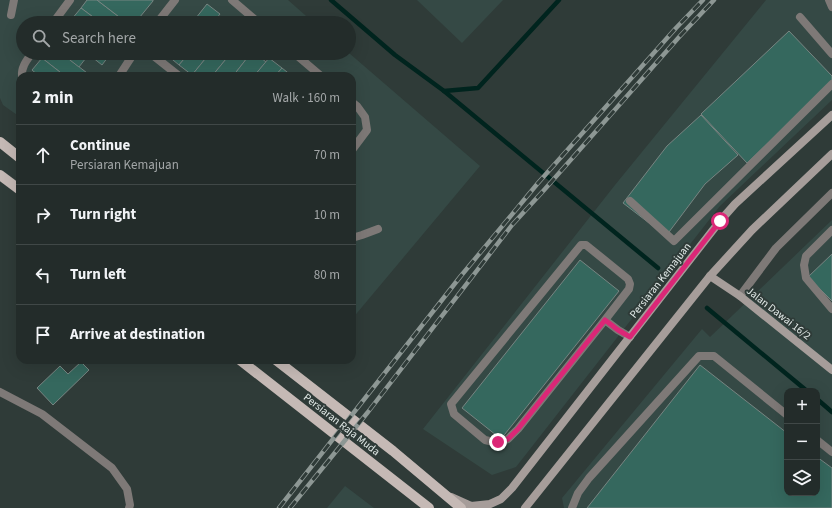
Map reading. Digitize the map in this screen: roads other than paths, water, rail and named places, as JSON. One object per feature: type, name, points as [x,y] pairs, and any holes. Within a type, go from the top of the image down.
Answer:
[{"type":"main road","name":"Persiaran Kemajuan","points":[[442,492],[471,506],[490,504],[501,499],[512,488],[720,221],[735,204],[832,115]]},
{"type":"main road","points":[[0,142],[16,155]]},
{"type":"main road","points":[[525,508],[710,276],[752,230],[832,154]]},
{"type":"main road","points":[[0,174],[16,187]]},
{"type":"main road","name":"Jalan Dawai 16/2","points":[[710,276],[740,296],[832,370]]},
{"type":"main road","name":"Persiaran Raja Muda","points":[[245,364],[296,402],[429,508]]},
{"type":"main road","name":"Persiaran Raja Muda","points":[[281,364],[392,451],[461,508]]},
{"type":"street","points":[[11,15],[14,0]]},
{"type":"street","points":[[58,16],[70,0]]},
{"type":"street","points":[[162,16],[175,0]]},
{"type":"street","points":[[232,0],[251,16]]},
{"type":"street","points":[[829,0],[832,7]]},
{"type":"street","points":[[800,17],[832,54]]},
{"type":"street","points":[[22,72],[23,66],[27,60]]},
{"type":"street","points":[[122,72],[129,60]]},
{"type":"street","points":[[159,60],[174,72]]},
{"type":"street","points":[[302,60],[316,72]]},
{"type":"street","points":[[630,201],[674,241],[832,84]]},
{"type":"street","points":[[356,105],[365,117],[367,130],[356,145]]},
{"type":"street","points":[[740,296],[776,248],[832,193]]},
{"type":"street","points":[[356,237],[378,229]]},
{"type":"street","points":[[832,230],[806,256],[804,265],[806,278],[832,308]]},
{"type":"street","points":[[581,244],[586,245],[628,279],[630,284],[629,289],[605,320],[518,429],[508,439],[498,442],[485,440],[454,414],[451,404],[581,244]]},
{"type":"street","points":[[605,320],[630,337]]},
{"type":"street","points":[[572,508],[578,493],[589,478],[699,356],[714,356],[784,413]]},
{"type":"street","points":[[0,392],[42,414],[112,468],[127,489],[130,505],[129,508]]},
{"type":"street","points":[[820,442],[832,452]]},
{"type":"waterway","points":[[331,0],[350,16]]},
{"type":"waterway","points":[[444,91],[478,88],[559,0]]},
{"type":"waterway","points":[[356,21],[395,55],[444,91],[658,268]]},
{"type":"waterway","points":[[707,308],[803,388]]},
{"type":"waterway","points":[[820,402],[832,412]]},
{"type":"railway","points":[[279,508],[460,277],[538,183],[676,28],[703,0]]},
{"type":"railway","points":[[290,508],[368,412],[512,225],[680,36],[714,0]]}]
